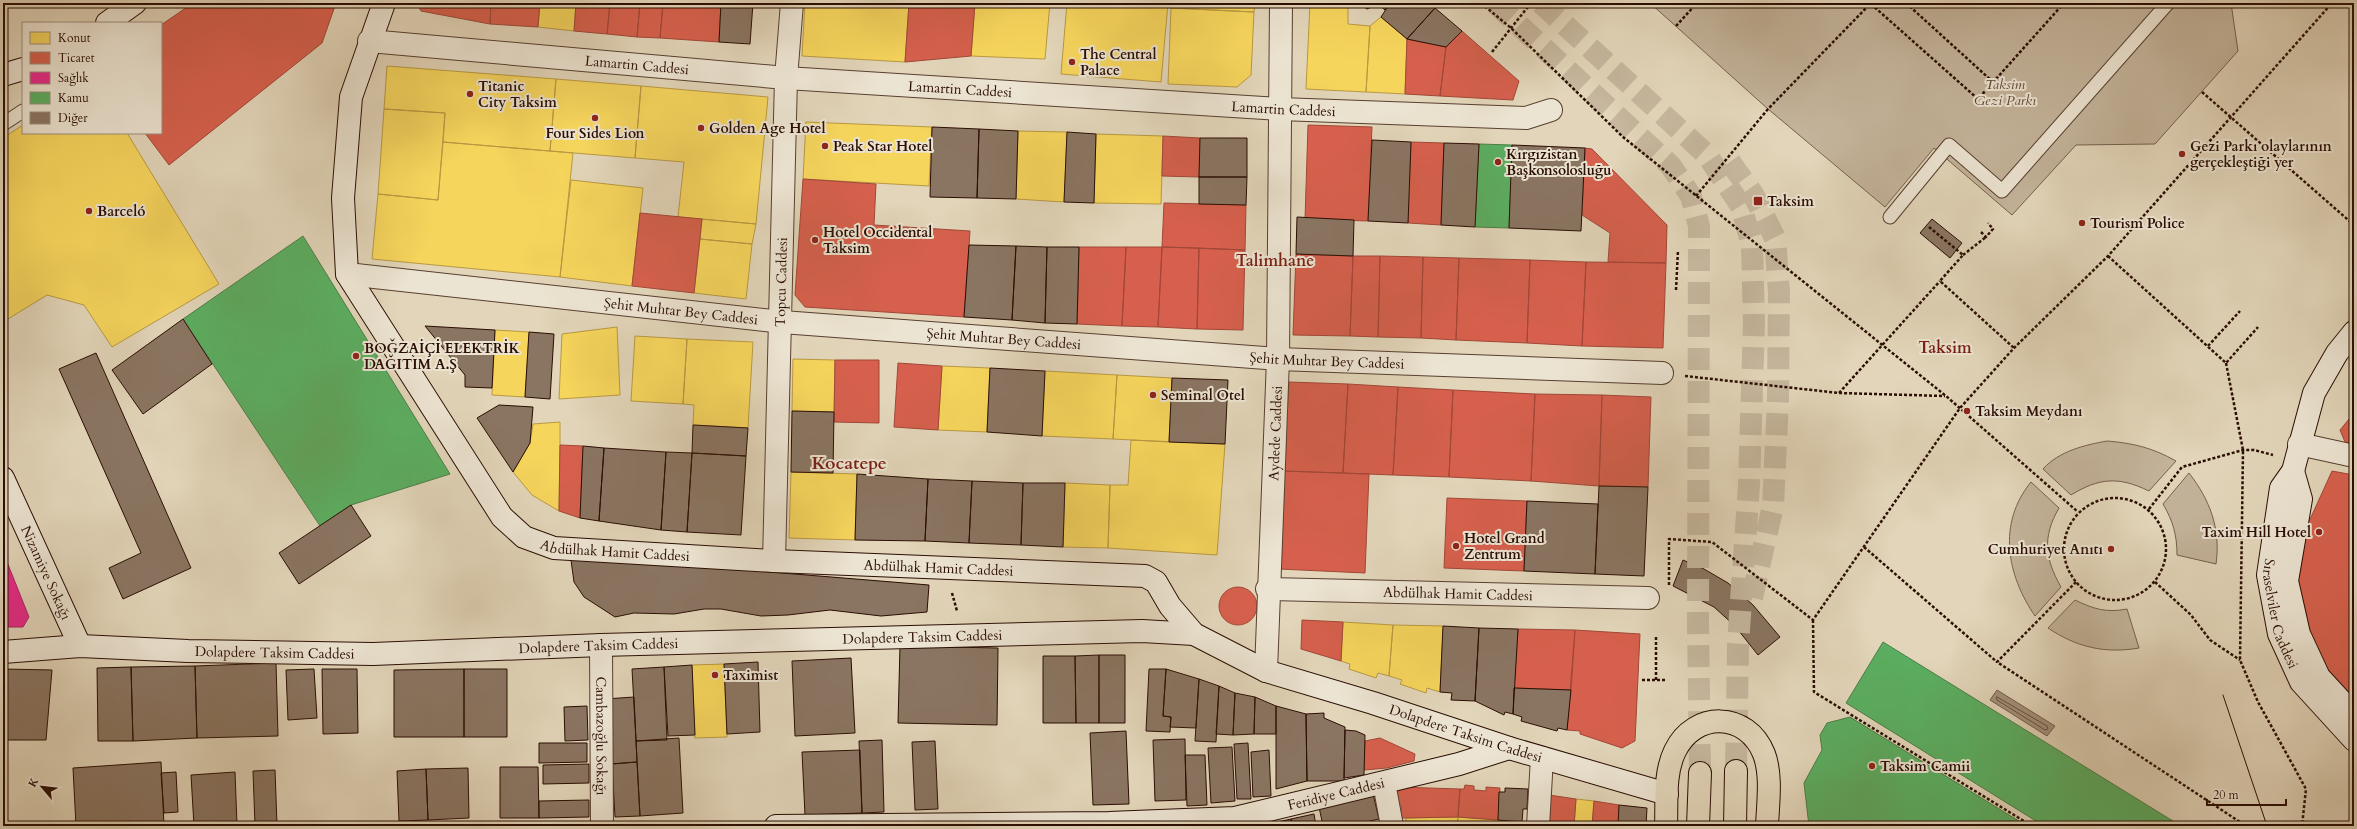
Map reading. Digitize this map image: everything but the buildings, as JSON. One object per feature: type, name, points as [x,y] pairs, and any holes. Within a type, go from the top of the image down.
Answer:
[{"type":"main road","points":[[1666,826],[1669,767],[1681,740],[1691,730],[1713,721],[1726,722],[1749,732],[1758,741],[1764,755],[1768,777],[1767,826]]},
{"type":"main road","points":[[1735,826],[1736,771]]},
{"type":"main road","points":[[1698,826],[1700,773]]},
{"type":"street","points":[[108,22],[135,3]]},
{"type":"street","name":"Abdülhak Hamit Caddesi","points":[[384,3],[369,40],[351,97],[343,198],[347,274],[502,517],[524,537],[554,548],[774,561],[1145,576],[1156,582],[1170,606],[1194,634],[1266,671]]},
{"type":"street","name":"Topcu Caddesi","points":[[774,561],[782,322],[786,78],[792,3]]},
{"type":"street","name":"Aydede Caddesi","points":[[1266,671],[1267,589],[1278,359],[1281,3]]},
{"type":"street","name":"Lamartin Caddesi","points":[[369,40],[786,78],[1280,109],[1526,118],[1551,110]]},
{"type":"street","points":[[3,75],[22,69]]},
{"type":"street","name":"Şehit Muhtar Bey Caddesi","points":[[347,274],[782,322],[1278,359],[1662,373]]},
{"type":"street","points":[[2354,332],[2338,353],[2314,393],[2296,459],[2354,456]]},
{"type":"street","name":"Sıraselviler Caddesi","points":[[2296,459],[2301,499],[2287,581],[2299,634],[2319,677],[2354,715]]},
{"type":"street","name":"Sıraselviler Caddesi","points":[[2296,459],[2280,488],[2268,575],[2279,634],[2301,682],[2354,740]]},
{"type":"street","name":"Nizamiye Sokağı","points":[[3,478],[80,646]]},
{"type":"street","name":"Abdülhak Hamit Caddesi","points":[[1267,589],[1658,595]]},
{"type":"street","name":"Dolapdere Taksim Caddesi","points":[[3,652],[80,646],[188,651],[373,654],[601,645],[1142,631],[1194,634]]},
{"type":"street","name":"Cambazoğlu Sokağı","points":[[601,645],[602,826]]},
{"type":"street","name":"Dolapdere Taksim Caddesi","points":[[1266,671],[1373,703],[1509,748],[1667,794]]},
{"type":"street","name":"Feridiye Caddesi","points":[[776,826],[1236,822],[1459,764],[1509,748]]},
{"type":"street","points":[[1538,826],[1542,758]]},
{"type":"street","points":[[1384,784],[1392,826]]},
{"type":"lane","points":[[1890,217],[1949,144],[2002,191],[2168,3]]},
{"type":"lane","points":[[3,124],[22,112]]},
{"type":"path","points":[[1481,3],[1511,28],[1623,137],[1946,396],[2078,512]]},
{"type":"path","points":[[1492,52],[1531,3]]},
{"type":"path","points":[[1676,26],[1697,3]]},
{"type":"path","points":[[1696,196],[1768,110],[1871,3],[1978,99],[2064,3]]},
{"type":"path","points":[[1906,3],[1994,82]]},
{"type":"path","points":[[2032,826],[1814,692],[1813,620],[1960,408],[2014,348],[2108,256],[2232,118],[2332,3]]},
{"type":"path","points":[[2202,92],[2354,225]]},
{"type":"path","points":[[2351,223],[2354,218]]},
{"type":"path","points":[[1839,393],[1963,255],[1986,237],[1993,229],[1988,223]]},
{"type":"path","points":[[1929,227],[1963,255]]},
{"type":"path","points":[[1980,232],[1986,237]]},
{"type":"path","points":[[1676,290],[1678,250]]},
{"type":"path","points":[[2108,256],[2226,363],[2243,450]]},
{"type":"path","points":[[1940,281],[2014,348]]},
{"type":"path","points":[[2208,346],[2240,312]]},
{"type":"path","points":[[2226,363],[2258,327]]},
{"type":"path","points":[[1662,373],[1839,393],[1946,396]]},
{"type":"path","points":[[2149,509],[2182,467],[2243,450],[2254,450],[2296,459]]},
{"type":"path","points":[[2121,497],[2136,501],[2149,509],[2159,522],[2166,542],[2167,552],[2163,568],[2155,582],[2136,596],[2125,600],[2106,600],[2090,594],[2076,582],[2069,572],[2063,547],[2070,523],[2078,512],[2091,503],[2105,498],[2121,497]]},
{"type":"path","points":[[1658,595],[1669,539],[1712,542],[1813,620]]},
{"type":"path","points":[[1864,547],[1997,662],[2246,826]]},
{"type":"path","points":[[1997,662],[2076,582]]},
{"type":"path","points":[[2155,582],[2191,616],[2210,640],[2240,660]]},
{"type":"path","points":[[1656,634],[1656,680]]},
{"type":"path","points":[[1642,680],[1667,680]]},
{"type":"green space","name":"Taksim Gezi Parkı","points":[[1650,3],[2231,3],[2238,51],[2155,144],[2076,145],[2012,215],[1934,148],[1885,207],[1768,109]]},
{"type":"green space","points":[[2107,441],[2143,447],[2176,461],[2149,491],[2128,483],[2109,481],[2091,485],[2071,495],[2043,469],[2064,453],[2081,447]]},
{"type":"green space","points":[[2189,473],[2203,494],[2212,516],[2217,539],[2216,564],[2177,555],[2174,528],[2163,504]]},
{"type":"green space","points":[[2031,482],[2059,508],[2050,529],[2048,548],[2052,567],[2061,587],[2035,616],[2025,600],[2018,584],[2012,567],[2010,549],[2010,532],[2013,515],[2020,498]]},
{"type":"green space","points":[[2075,600],[2088,606],[2100,609],[2113,611],[2127,609],[2139,648],[2114,650],[2091,647],[2069,640],[2048,628]]},
{"type":"water","points":[[1997,690],[2055,726],[2047,736],[1990,700]]},
{"type":"tunnel","points":[[1495,3],[1670,165],[1691,196],[1699,226],[1698,623],[1700,773]]},
{"type":"tunnel","points":[[1541,3],[1707,155],[1741,206],[1752,245],[1754,323],[1749,485],[1738,644],[1736,771]]},
{"type":"tunnel","points":[[1730,162],[1753,194],[1775,238],[1779,292],[1778,400],[1773,506],[1751,602]]},
{"type":"tram line","points":[[2223,695],[2267,826]]},
{"type":"place","name":"The Central Palace","points":[[1072,62]]},
{"type":"place","name":"Titanic City Taksim","points":[[470,94]]},
{"type":"place","name":"Four Sides Lion","points":[[595,118]]},
{"type":"place","name":"Golden Age Hotel","points":[[701,128]]},
{"type":"place","name":"Peak Star Hotel","points":[[825,146]]},
{"type":"place","name":"Gezi Parkı olaylarının gerçekleştiği yer","points":[[2182,154]]},
{"type":"place","name":"Kırgızistan Başkonsolosluğu","points":[[1498,162]]},
{"type":"place","name":"Taksim","points":[[1758,201]]},
{"type":"place","name":"Barceló","points":[[89,211]]},
{"type":"place","name":"Tourism Police","points":[[2082,223]]},
{"type":"place","name":"Hotel Occidental Taksim","points":[[815,240]]},
{"type":"place","name":"BOĞZAİÇİ ELEKTRİK DAĞITIM A.Ş","points":[[356,356]]},
{"type":"place","name":"Seminal Otel","points":[[1153,395]]},
{"type":"place","name":"Taksim Meydanı","points":[[1967,411]]},
{"type":"place","name":"Taxim Hill Hotel","points":[[2319,532]]},
{"type":"place","name":"Hotel Grand Zentrum","points":[[1456,546]]},
{"type":"place","name":"Cumhuriyet Anıtı","points":[[2111,549]]},
{"type":"place","name":"Taximist","points":[[715,675]]},
{"type":"place","name":"Taksim Camii","points":[[1872,766]]},
{"type":"district","name":"Talimhane","points":[[1275,260]]},
{"type":"district","name":"Taksim","points":[[1945,347]]},
{"type":"district","name":"Kocatepe","points":[[849,463]]}]
